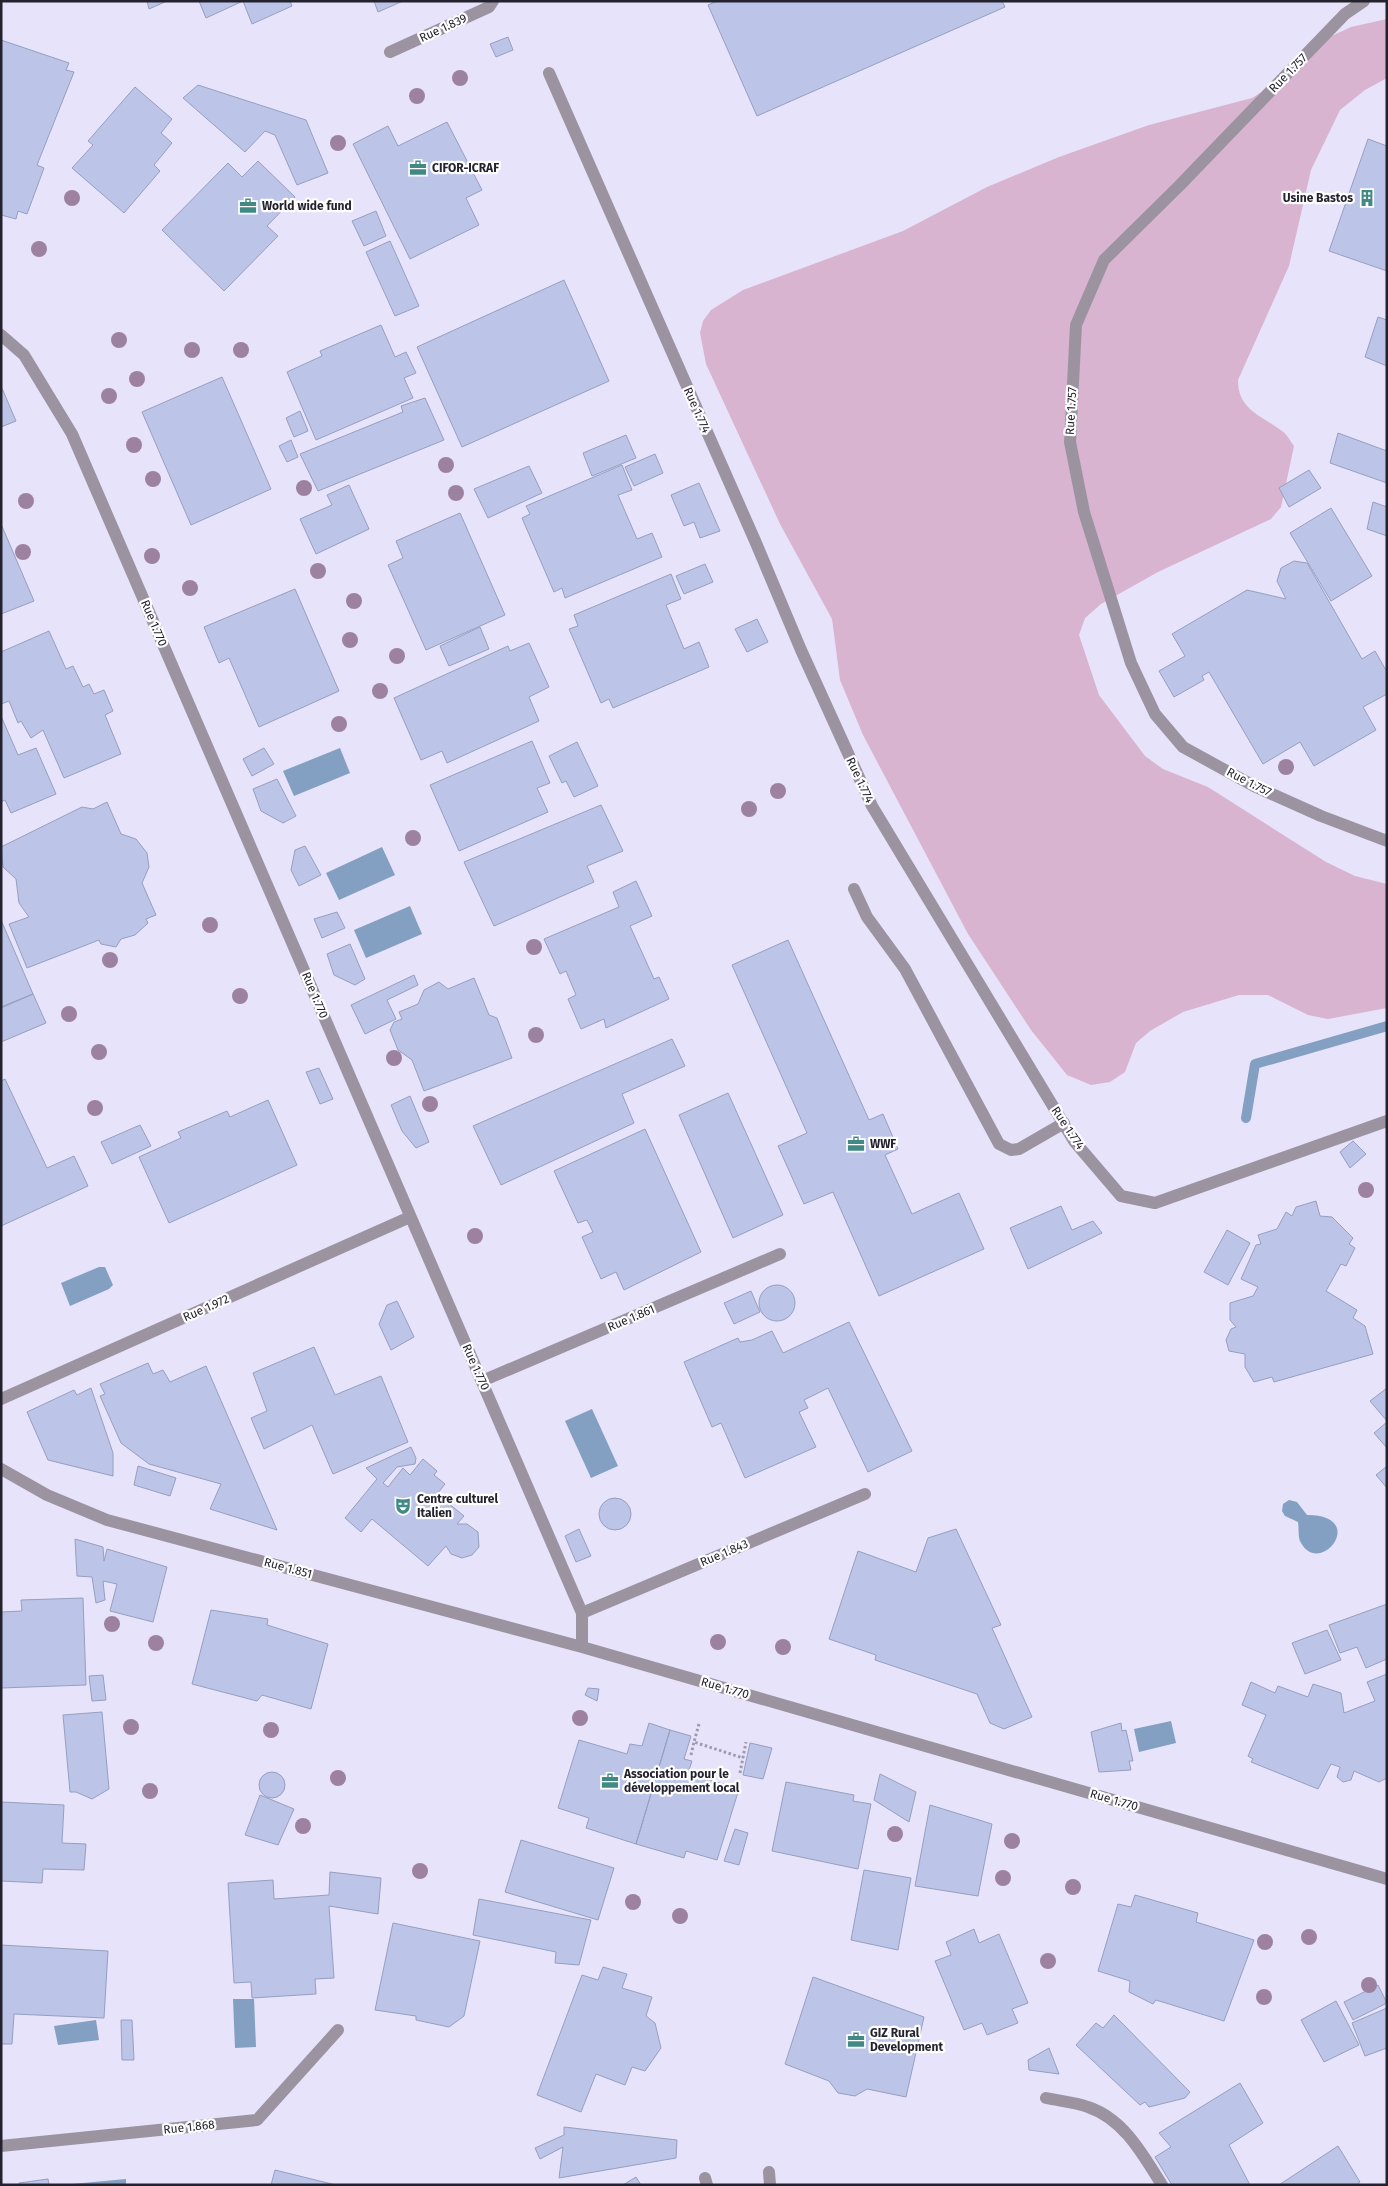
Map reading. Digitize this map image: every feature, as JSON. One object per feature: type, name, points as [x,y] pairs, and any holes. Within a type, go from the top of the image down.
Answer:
[{"type":"street","name":"Rue 1.839","points":[[390,52],[489,7],[493,1]]},
{"type":"street","name":"Rue 1.757","points":[[1364,1],[1345,14],[1180,185],[1104,260],[1076,326],[1070,442],[1084,512],[1128,654],[1155,714],[1182,747],[1254,786],[1321,816],[1387,841]]},
{"type":"street","name":"Rue 1.774","points":[[549,74],[752,534],[801,650],[872,806],[1074,1140],[1121,1196],[1155,1203],[1387,1121]]},
{"type":"street","name":"Rue 1.770","points":[[1,335],[24,355],[72,434],[582,1612],[582,1647],[1387,1879]]},
{"type":"street","points":[[854,889],[867,917],[905,969],[999,1144],[1011,1150],[1020,1149],[1064,1123]]},
{"type":"street","name":"Rue 1.972","points":[[1,1399],[410,1217]]},
{"type":"street","name":"Rue 1.861","points":[[482,1381],[780,1254]]},
{"type":"street","name":"Rue 1.851","points":[[1,1469],[48,1496],[107,1520],[582,1647]]},
{"type":"street","name":"Rue 1.843","points":[[582,1612],[865,1494]]},
{"type":"street","name":"Rue 1.868","points":[[1,2146],[257,2120],[338,2030]]},
{"type":"street","points":[[1046,2098],[1089,2107],[1114,2121],[1134,2142],[1162,2185]]},
{"type":"path","points":[[691,1755],[699,1724]]},
{"type":"path","points":[[694,1742],[743,1758]]},
{"type":"path","points":[[740,1773],[746,1742]]},
{"type":"shaded area","points":[[1387,19],[1387,78],[1365,90],[1340,110],[1311,170],[1289,266],[1238,380],[1239,390],[1246,405],[1284,432],[1294,446],[1281,507],[1271,519],[1158,572],[1101,604],[1085,618],[1079,635],[1099,695],[1145,756],[1163,769],[1208,787],[1326,862],[1355,876],[1387,884],[1387,1008],[1328,1019],[1308,1015],[1268,995],[1239,995],[1183,1012],[1150,1031],[1136,1043],[1125,1072],[1110,1082],[1091,1085],[1067,1075],[1031,1030],[968,934],[863,735],[840,680],[832,619],[780,524],[706,364],[700,333],[703,321],[711,310],[743,290],[903,231],[987,187],[1059,157],[1149,125],[1252,98],[1273,85],[1310,46],[1351,27]]},
{"type":"water","points":[[340,748],[350,773],[294,796],[283,771]]},
{"type":"water","points":[[382,847],[395,875],[339,900],[326,873]]},
{"type":"water","points":[[410,906],[422,934],[366,958],[354,930]]},
{"type":"water","points":[[99,1267],[105,1267],[113,1285],[109,1289],[70,1306],[61,1283]]},
{"type":"water","points":[[592,1409],[618,1466],[591,1478],[565,1421]]},
{"type":"water","points":[[1289,1500],[1297,1502],[1307,1515],[1326,1518],[1335,1525],[1337,1534],[1334,1543],[1327,1550],[1318,1553],[1308,1551],[1300,1541],[1298,1522],[1285,1516],[1282,1511],[1283,1504]]},
{"type":"water","points":[[1171,1721],[1176,1743],[1139,1752],[1134,1729]]},
{"type":"water","points":[[233,1999],[254,1999],[256,2047],[235,2048]]},
{"type":"water","points":[[96,2020],[99,2040],[58,2045],[54,2026]]},
{"type":"water","points":[[126,2179],[126,2185],[72,2184]]},
{"type":"building","points":[[147,1],[167,1],[149,9]]},
{"type":"building","points":[[199,1],[243,1],[206,18]]},
{"type":"building","points":[[243,1],[290,1],[292,6],[252,24]]},
{"type":"building","points":[[374,1],[403,1],[378,12]]},
{"type":"building","points":[[717,1],[1002,1],[1005,7],[757,116],[708,5]]},
{"type":"building","points":[[508,37],[513,50],[496,57],[490,44]]},
{"type":"building","points":[[1,40],[69,63],[66,70],[74,72],[37,165],[44,168],[27,214],[18,211],[16,219],[1,215]]},
{"type":"building","points":[[198,85],[306,120],[328,173],[297,185],[275,135],[265,131],[245,152],[183,98]]},
{"type":"building","points":[[135,87],[172,119],[161,133],[172,143],[154,165],[160,171],[124,213],[72,168],[93,145],[88,141]]},
{"type":"building","name":"CIFOR-ICRAF","points":[[447,122],[482,190],[466,198],[479,225],[410,259],[353,144],[388,126],[398,146]]},
{"type":"building","name":"Usine Bastos","points":[[1368,139],[1387,146],[1387,271],[1329,251]]},
{"type":"building","points":[[258,161],[295,197],[267,226],[278,236],[224,291],[162,230],[228,163],[242,177]]},
{"type":"building","points":[[376,211],[386,236],[364,246],[352,221]]},
{"type":"building","points":[[390,241],[419,306],[395,316],[366,252]]},
{"type":"building","points":[[564,280],[609,381],[462,447],[417,347]]},
{"type":"building","points":[[1378,317],[1387,320],[1387,366],[1365,357]]},
{"type":"building","points":[[381,325],[395,357],[406,352],[416,373],[404,378],[413,398],[316,440],[287,372],[322,356],[320,351]]},
{"type":"building","points":[[222,377],[271,489],[191,525],[142,412]]},
{"type":"building","points":[[1,386],[16,421],[1,427]]},
{"type":"building","points":[[425,398],[444,440],[318,491],[300,454],[403,412],[401,406]]},
{"type":"building","points":[[300,411],[308,431],[294,437],[286,418]]},
{"type":"building","points":[[1338,433],[1387,451],[1387,483],[1330,463]]},
{"type":"building","points":[[626,435],[636,458],[592,476],[583,453]]},
{"type":"building","points":[[291,440],[298,457],[287,462],[279,446]]},
{"type":"building","points":[[655,454],[663,473],[634,486],[625,467]]},
{"type":"building","points":[[622,465],[632,490],[618,495],[637,539],[652,533],[662,557],[565,598],[562,588],[554,592],[522,518],[530,514],[526,506]]},
{"type":"building","points":[[529,466],[542,493],[488,518],[474,489]]},
{"type":"building","points":[[1309,470],[1321,488],[1289,507],[1279,488]]},
{"type":"building","points":[[699,483],[720,531],[700,538],[694,522],[684,526],[671,495]]},
{"type":"building","points":[[349,485],[369,529],[316,554],[300,519],[332,505],[327,495]]},
{"type":"building","points":[[1373,502],[1387,507],[1387,536],[1367,529]]},
{"type":"building","points":[[1331,508],[1372,576],[1331,601],[1290,533]]},
{"type":"building","points":[[460,513],[505,615],[426,650],[388,565],[403,558],[396,541]]},
{"type":"building","points":[[1,524],[34,601],[1,614]]},
{"type":"building","points":[[1294,561],[1307,563],[1362,659],[1375,651],[1387,672],[1387,694],[1363,707],[1376,730],[1314,766],[1300,742],[1263,764],[1209,672],[1202,676],[1204,680],[1174,697],[1159,671],[1185,656],[1172,634],[1247,590],[1286,599],[1277,581],[1281,568]]},
{"type":"building","points":[[705,564],[713,582],[684,594],[676,576]]},
{"type":"building","points":[[671,574],[681,599],[666,605],[684,649],[699,642],[709,667],[613,708],[609,699],[601,703],[569,629],[578,626],[574,615]]},
{"type":"building","points":[[295,589],[339,691],[259,727],[229,658],[219,663],[204,627]]},
{"type":"building","points":[[757,619],[768,642],[747,652],[735,629]]},
{"type":"building","points":[[480,627],[489,649],[449,666],[440,646]]},
{"type":"building","points":[[49,631],[66,669],[73,666],[83,687],[89,684],[94,694],[104,690],[113,711],[105,715],[121,754],[64,778],[43,730],[31,738],[21,721],[18,723],[9,701],[1,704],[1,652]]},
{"type":"building","points":[[529,643],[549,687],[529,697],[539,721],[447,763],[442,751],[421,760],[394,698],[508,646],[510,651]]},
{"type":"building","points":[[1,716],[18,755],[36,748],[56,794],[11,813],[5,800],[1,802]]},
{"type":"building","points":[[532,741],[550,783],[537,788],[548,812],[459,851],[430,785]]},
{"type":"building","points":[[577,742],[598,786],[574,797],[566,781],[562,783],[549,756]]},
{"type":"building","points":[[264,748],[274,764],[252,776],[243,759]]},
{"type":"building","points":[[277,779],[296,816],[283,823],[261,811],[253,789]]},
{"type":"building","points":[[107,802],[121,834],[136,839],[147,853],[149,867],[142,883],[156,915],[146,919],[148,923],[135,935],[121,939],[116,947],[101,944],[99,940],[27,968],[9,924],[29,917],[19,903],[16,879],[3,867],[1,847],[82,807],[93,809]]},
{"type":"building","points":[[601,805],[623,851],[587,866],[594,882],[494,926],[464,862]]},
{"type":"building","points":[[305,846],[321,875],[299,886],[291,870],[295,850]]},
{"type":"building","points":[[636,881],[652,916],[630,926],[654,979],[659,977],[669,999],[606,1028],[604,1019],[581,1029],[568,999],[576,995],[566,971],[560,974],[544,939],[619,907],[613,892]]},
{"type":"building","points":[[337,912],[345,928],[322,938],[314,919]]},
{"type":"building","points":[[1,920],[33,994],[1,1007]]},
{"type":"building","points":[[788,940],[869,1120],[883,1114],[898,1149],[885,1155],[912,1214],[959,1193],[984,1249],[879,1296],[833,1192],[804,1204],[778,1146],[807,1133],[732,965]]},
{"type":"building","points":[[350,944],[365,979],[355,985],[334,975],[327,954]]},
{"type":"building","points":[[414,975],[418,985],[387,1000],[396,1019],[365,1034],[351,1005]]},
{"type":"building","points":[[474,978],[489,1015],[497,1018],[512,1058],[424,1091],[412,1060],[398,1050],[390,1030],[394,1022],[402,1019],[399,1012],[418,1004],[424,990],[439,982],[448,989]]},
{"type":"building","points":[[33,994],[46,1023],[1,1042],[1,1008]]},
{"type":"building","points":[[672,1039],[685,1066],[622,1094],[634,1123],[501,1185],[473,1126]]},
{"type":"building","points":[[319,1068],[333,1099],[320,1104],[306,1072]]},
{"type":"building","points":[[5,1079],[47,1168],[74,1156],[88,1186],[1,1226],[1,1081]]},
{"type":"building","points":[[728,1093],[783,1215],[733,1238],[679,1115]]},
{"type":"building","points":[[410,1096],[429,1142],[416,1148],[402,1131],[391,1105]]},
{"type":"building","points":[[268,1100],[297,1165],[169,1223],[139,1157],[181,1138],[178,1132],[227,1111],[230,1117]]},
{"type":"building","points":[[140,1125],[151,1146],[112,1164],[101,1142]]},
{"type":"building","points":[[645,1129],[701,1252],[624,1290],[616,1272],[601,1279],[582,1237],[593,1232],[587,1220],[578,1223],[554,1171]]},
{"type":"building","points":[[1353,1141],[1366,1154],[1350,1168],[1340,1152]]},
{"type":"building","points":[[1316,1201],[1320,1216],[1332,1217],[1353,1238],[1349,1244],[1355,1248],[1346,1266],[1341,1264],[1326,1291],[1357,1310],[1353,1318],[1365,1326],[1373,1354],[1274,1382],[1272,1377],[1254,1382],[1245,1367],[1245,1354],[1229,1351],[1226,1340],[1231,1329],[1236,1327],[1230,1320],[1230,1303],[1253,1296],[1258,1287],[1241,1279],[1256,1245],[1261,1244],[1258,1235],[1277,1229],[1286,1212],[1292,1216],[1296,1207]]},
{"type":"building","points":[[1061,1206],[1072,1230],[1093,1221],[1102,1233],[1028,1269],[1010,1228]]},
{"type":"building","points":[[1227,1230],[1250,1243],[1228,1285],[1204,1272]]},
{"type":"building","points":[[777,1285],[790,1290],[795,1303],[790,1316],[777,1321],[764,1316],[759,1303],[764,1290]]},
{"type":"building","points":[[751,1291],[760,1312],[734,1324],[724,1303]]},
{"type":"building","points":[[397,1301],[414,1337],[391,1350],[379,1324],[387,1305]]},
{"type":"building","points":[[849,1322],[912,1451],[868,1472],[828,1388],[804,1400],[808,1408],[799,1412],[816,1447],[745,1478],[721,1423],[712,1427],[684,1362],[738,1338],[740,1342],[752,1340],[772,1331],[783,1353]]},
{"type":"building","points":[[314,1347],[335,1395],[381,1376],[408,1442],[333,1474],[312,1425],[264,1449],[251,1418],[267,1411],[253,1373]]},
{"type":"building","points":[[148,1363],[153,1374],[163,1370],[170,1382],[206,1366],[277,1530],[210,1509],[221,1484],[149,1464],[121,1443],[100,1396],[105,1394],[100,1384]]},
{"type":"building","points":[[91,1388],[113,1453],[113,1476],[48,1460],[27,1412],[74,1390],[77,1395]]},
{"type":"building","points":[[1387,1388],[1387,1421],[1370,1401]]},
{"type":"building","points":[[1387,1422],[1387,1448],[1374,1433]]},
{"type":"building","name":"Centre culturel Italien","points":[[411,1447],[416,1458],[415,1464],[397,1467],[383,1483],[388,1487],[403,1468],[410,1475],[423,1459],[437,1471],[434,1475],[445,1484],[437,1494],[464,1516],[457,1524],[467,1524],[478,1532],[479,1547],[472,1555],[462,1558],[451,1554],[446,1546],[428,1566],[372,1519],[361,1532],[345,1518],[377,1479],[366,1468]]},
{"type":"building","points":[[138,1466],[176,1478],[170,1496],[134,1485]]},
{"type":"building","points":[[1387,1466],[1387,1488],[1376,1475]]},
{"type":"building","points":[[615,1498],[621,1499],[626,1503],[630,1508],[630,1520],[626,1525],[621,1529],[615,1530],[609,1529],[604,1525],[600,1520],[599,1514],[600,1508],[604,1503],[609,1499]]},
{"type":"building","points":[[579,1529],[591,1556],[576,1562],[565,1536]]},
{"type":"building","points":[[956,1529],[1001,1625],[992,1628],[1032,1717],[1004,1729],[990,1723],[977,1694],[875,1660],[876,1655],[829,1639],[858,1551],[916,1572],[928,1538]]},
{"type":"building","points":[[75,1539],[103,1547],[104,1561],[107,1549],[167,1567],[153,1622],[110,1611],[117,1584],[103,1581],[105,1600],[96,1603],[92,1577],[77,1576]]},
{"type":"building","points":[[83,1598],[86,1685],[1,1688],[1,1612],[22,1611],[21,1600]]},
{"type":"building","points":[[1387,1604],[1387,1659],[1366,1668],[1357,1647],[1340,1653],[1329,1625]]},
{"type":"building","points":[[211,1610],[268,1619],[267,1625],[328,1644],[311,1709],[262,1695],[257,1701],[192,1684]]},
{"type":"building","points":[[1327,1630],[1341,1660],[1305,1674],[1292,1643]]},
{"type":"building","points":[[1387,1674],[1387,1778],[1379,1782],[1354,1771],[1351,1780],[1343,1782],[1337,1777],[1340,1767],[1331,1764],[1318,1789],[1251,1762],[1253,1759],[1248,1756],[1266,1715],[1242,1705],[1251,1682],[1275,1693],[1278,1686],[1308,1697],[1313,1684],[1341,1693],[1344,1713],[1375,1701],[1367,1682]]},
{"type":"building","points":[[103,1675],[106,1700],[92,1701],[89,1676]]},
{"type":"building","points":[[588,1688],[599,1689],[597,1701],[585,1695]]},
{"type":"building","points":[[102,1712],[109,1789],[92,1799],[76,1792],[70,1792],[63,1715]]},
{"type":"building","name":"Association pour le développement local","points":[[649,1723],[670,1730],[636,1844],[586,1828],[589,1818],[558,1808],[579,1740],[627,1754],[630,1744],[642,1746]]},
{"type":"building","points":[[1121,1723],[1122,1731],[1126,1730],[1133,1761],[1129,1761],[1131,1770],[1099,1772],[1091,1732]]},
{"type":"building","points":[[670,1730],[691,1736],[684,1759],[692,1761],[688,1773],[739,1789],[717,1860],[686,1851],[684,1858],[636,1844]]},
{"type":"building","points":[[750,1743],[772,1748],[763,1779],[743,1775]]},
{"type":"building","points":[[272,1772],[281,1776],[285,1785],[281,1794],[272,1798],[263,1794],[259,1785],[263,1776]]},
{"type":"building","points":[[880,1774],[916,1792],[909,1822],[874,1800]]},
{"type":"building","points":[[786,1782],[854,1795],[853,1801],[871,1804],[858,1869],[772,1851]]},
{"type":"building","points":[[260,1795],[294,1809],[278,1845],[245,1835]]},
{"type":"building","points":[[1,1802],[64,1805],[62,1843],[86,1844],[84,1870],[43,1869],[42,1883],[1,1881]]},
{"type":"building","points":[[930,1805],[992,1824],[978,1896],[915,1886]]},
{"type":"building","points":[[735,1829],[748,1833],[739,1865],[724,1861]]},
{"type":"building","points":[[521,1840],[614,1868],[598,1920],[505,1892]]},
{"type":"building","points":[[864,1870],[911,1878],[898,1950],[851,1940]]},
{"type":"building","points":[[330,1872],[381,1878],[378,1914],[329,1906],[334,1978],[315,1979],[316,1994],[252,1998],[251,1982],[234,1983],[228,1883],[273,1880],[274,1899],[329,1895]]},
{"type":"building","points":[[1135,1895],[1198,1913],[1196,1922],[1254,1940],[1224,2021],[1156,2000],[1153,2004],[1129,1992],[1130,1981],[1098,1971],[1118,1904],[1131,1907]]},
{"type":"building","points":[[479,1899],[591,1920],[579,1965],[555,1963],[556,1952],[473,1935]]},
{"type":"building","points":[[393,1923],[480,1941],[464,2016],[449,2027],[416,2020],[416,2016],[375,2010]]},
{"type":"building","points":[[974,1929],[979,1943],[999,1934],[1028,2003],[1012,2009],[1018,2023],[987,2035],[982,2023],[964,2030],[935,1961],[951,1955],[946,1942]]},
{"type":"building","points":[[1,1945],[108,1951],[104,2018],[14,2014],[12,2044],[1,2044]]},
{"type":"building","points":[[603,1967],[627,1974],[622,1988],[652,1997],[646,2016],[655,2023],[661,2048],[645,2071],[632,2067],[625,2085],[596,2074],[581,2112],[537,2095],[582,1975],[598,1980]]},
{"type":"building","name":"GIZ Rural Development","points":[[813,1977],[924,2017],[906,2097],[867,2089],[855,2096],[838,2093],[829,2081],[785,2064]]},
{"type":"building","points":[[1378,1985],[1387,2003],[1353,2020],[1344,2002]]},
{"type":"building","points":[[1336,2001],[1359,2045],[1324,2062],[1301,2020]]},
{"type":"building","points":[[1387,2008],[1387,2048],[1365,2056],[1352,2023]]},
{"type":"building","points":[[1114,2015],[1190,2092],[1185,2098],[1149,2107],[1145,2102],[1140,2105],[1076,2045],[1096,2023],[1103,2028]]},
{"type":"building","points":[[121,2020],[132,2020],[134,2060],[122,2060]]},
{"type":"building","points":[[1049,2048],[1059,2074],[1029,2070],[1028,2060]]},
{"type":"building","points":[[1240,2083],[1263,2123],[1229,2145],[1250,2185],[1172,2185],[1155,2157],[1171,2147],[1159,2133]]},
{"type":"building","points":[[564,2127],[677,2140],[676,2158],[559,2178],[563,2147],[540,2159],[535,2148],[564,2135]]},
{"type":"building","points":[[1338,2146],[1360,2182],[1356,2185],[1279,2185]]},
{"type":"building","points":[[275,2170],[336,2185],[271,2185]]},
{"type":"building","points":[[636,2177],[641,2185],[623,2185]]},
{"type":"building","points":[[48,2179],[49,2185],[19,2185],[19,2183]]},
{"type":"waterway","points":[[1246,1118],[1255,1064],[1387,1026]]},
{"type":"place","name":"CIFOR-ICRAF","points":[[418,168]]},
{"type":"place","name":"Usine Bastos","points":[[1367,198]]},
{"type":"place","name":"World wide fund","points":[[248,206]]},
{"type":"place","name":"WWF","points":[[856,1144]]},
{"type":"place","name":"Centre culturel Italien","points":[[403,1506]]},
{"type":"place","name":"Association pour le développement local","points":[[610,1781]]},
{"type":"place","name":"GIZ Rural Development","points":[[856,2040]]}]
